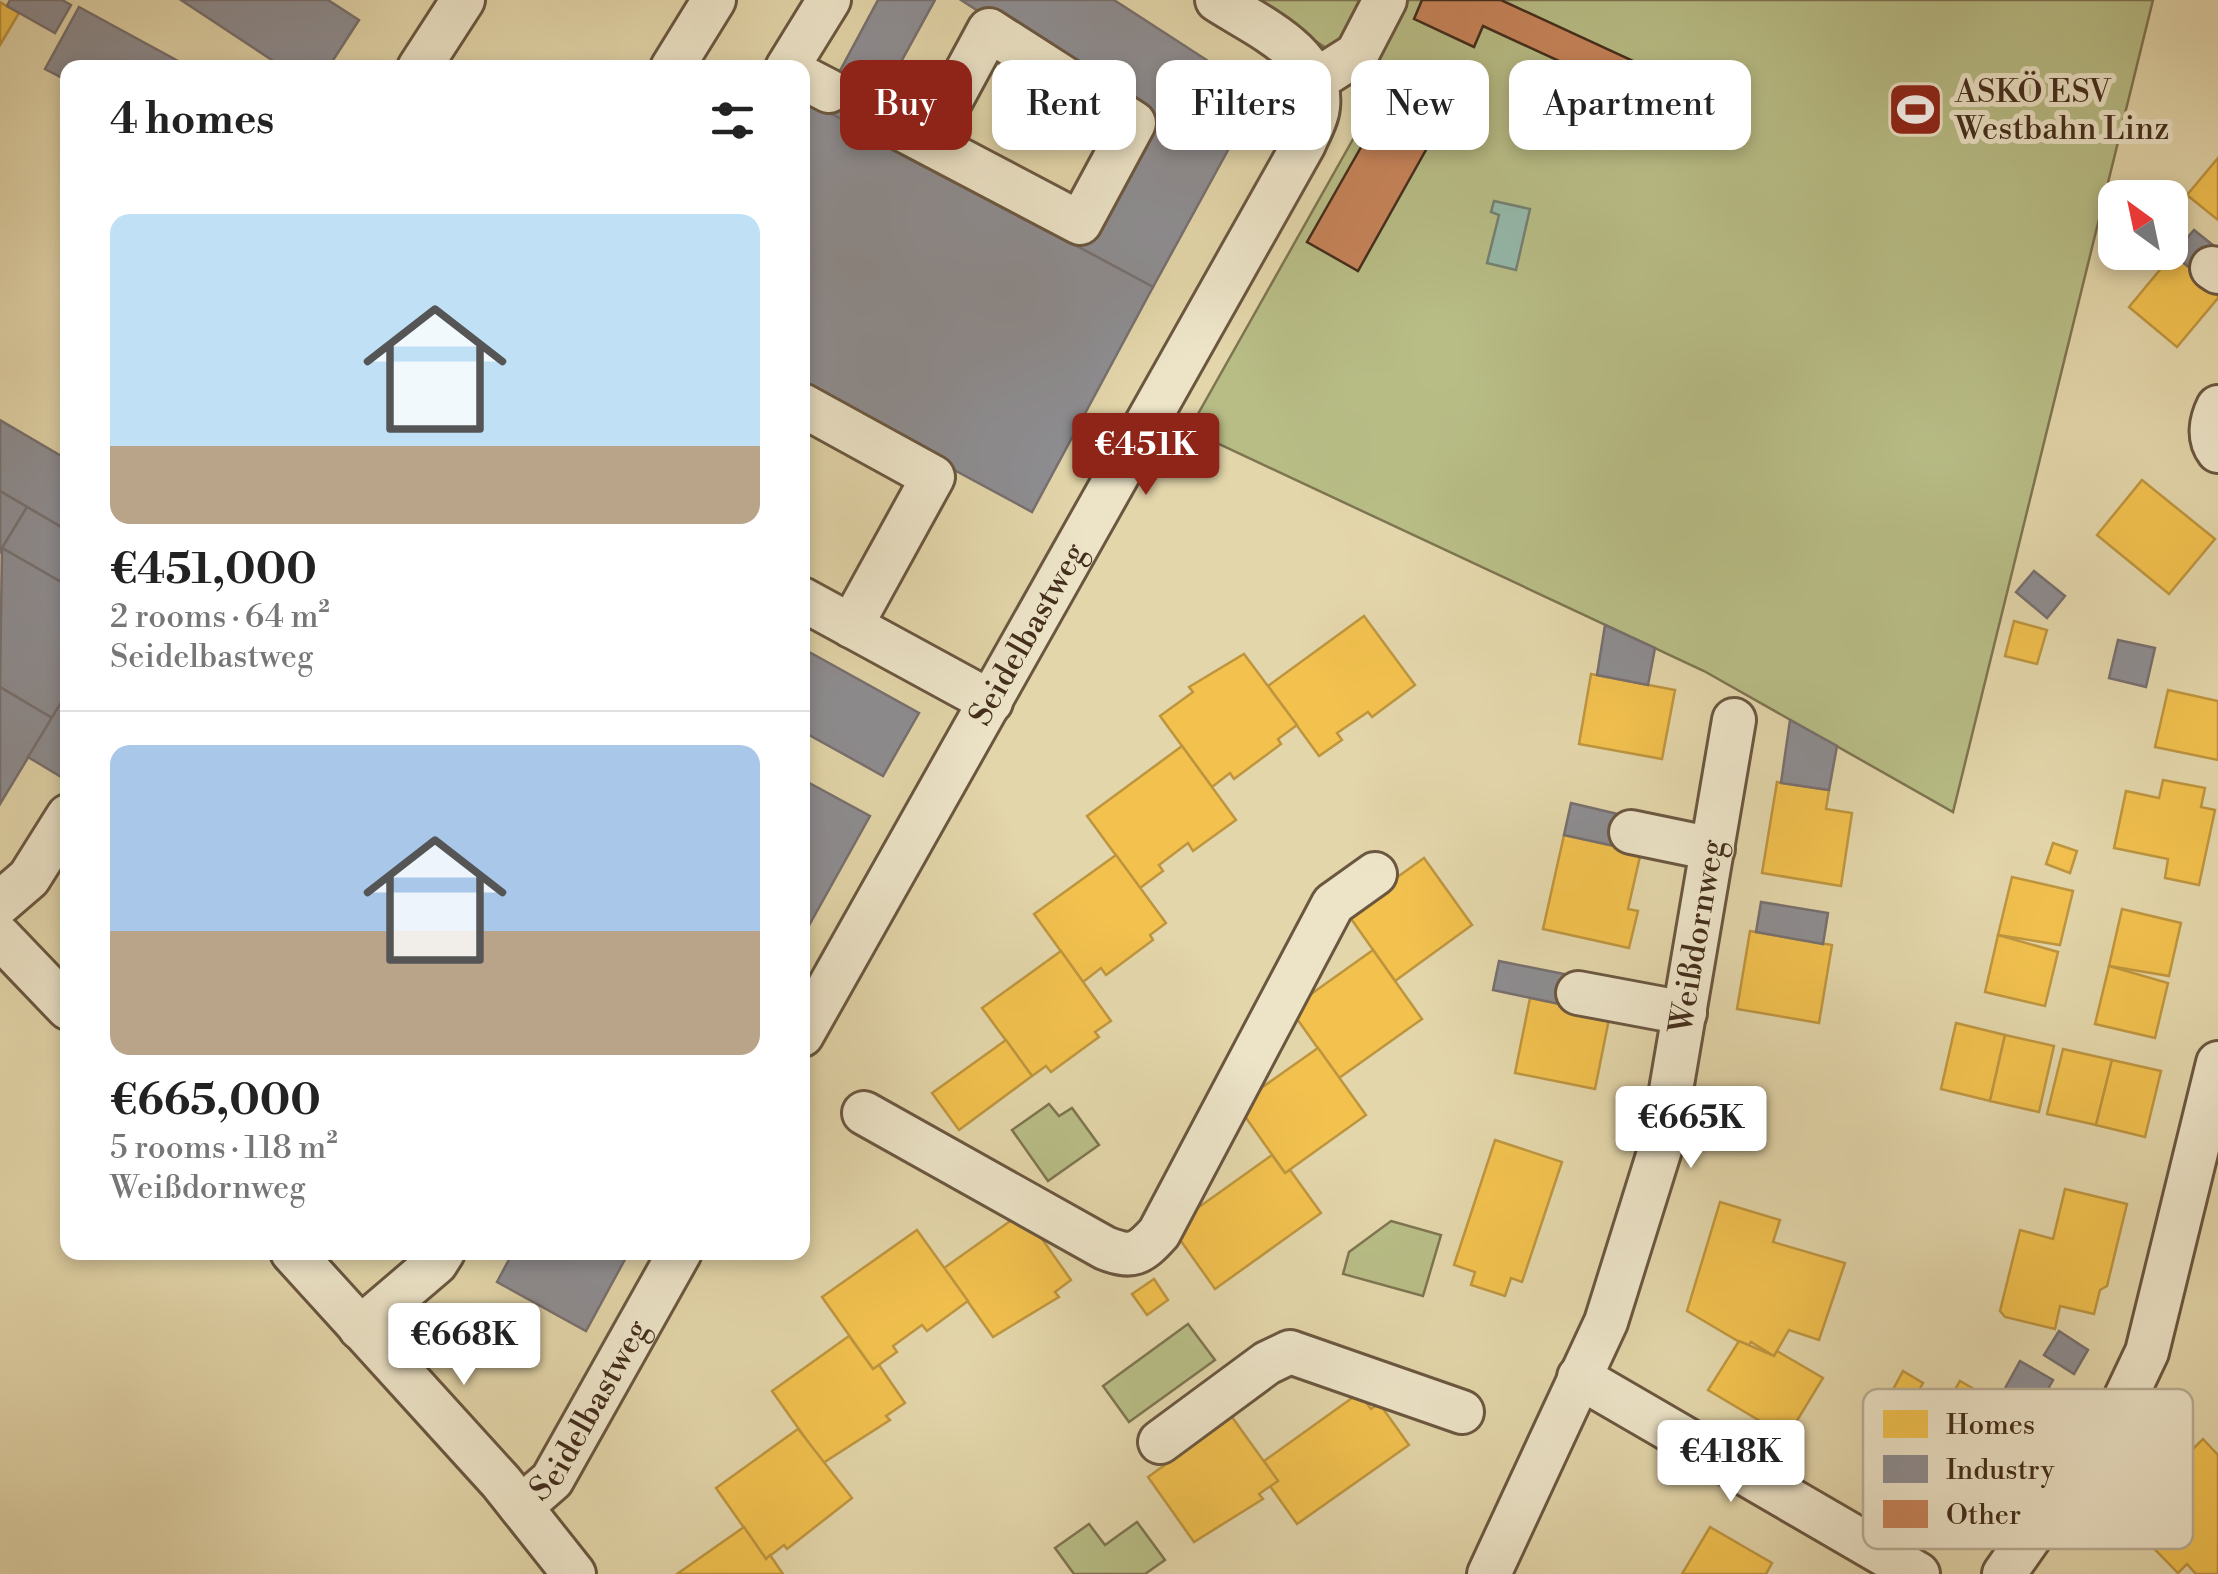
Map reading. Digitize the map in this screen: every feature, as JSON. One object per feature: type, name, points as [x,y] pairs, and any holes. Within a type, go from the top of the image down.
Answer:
[{"type":"street","points":[[677,60],[714,0]]},
{"type":"street","points":[[792,60],[830,0]]},
{"type":"street","points":[[1217,0],[1286,44],[1299,60]]},
{"type":"street","points":[[1331,70],[1357,54],[1384,0]]},
{"type":"street","points":[[425,60],[458,2]]},
{"type":"street","points":[[989,30],[1134,123],[1080,223],[928,143],[989,30]]},
{"type":"street","name":"Seidelbastweg","points":[[810,1021],[1301,150]]},
{"type":"street","points":[[2218,406],[2212,418],[2212,443],[2218,451]]},
{"type":"street","points":[[810,409],[933,477],[851,626]]},
{"type":"street","points":[[810,603],[990,702]]},
{"type":"street","name":"Weißdornweg","points":[[1489,1574],[1606,1322],[1662,1142],[1734,720]]},
{"type":"street","points":[[0,903],[29,878],[60,829]]},
{"type":"street","points":[[1632,832],[1713,849]]},
{"type":"street","points":[[864,1113],[1106,1248],[1126,1256],[1141,1253],[1159,1233],[1333,904],[1375,874]]},
{"type":"street","points":[[0,938],[60,1000]]},
{"type":"street","points":[[1578,993],[1685,1013]]},
{"type":"street","points":[[2129,1389],[2147,1352],[2218,1063]]},
{"type":"street","points":[[299,1260],[521,1507],[574,1574]]},
{"type":"street","points":[[360,1328],[438,1260]]},
{"type":"street","name":"Seidelbastweg","points":[[521,1507],[552,1480],[676,1260]]},
{"type":"street","points":[[1160,1442],[1268,1363],[1290,1352],[1462,1412]]},
{"type":"street","points":[[1579,1376],[1863,1542]]},
{"type":"street","points":[[1875,1549],[1918,1574]]},
{"type":"street","points":[[2004,1574],[2021,1549]]},
{"type":"green space","points":[[1254,0],[2153,0],[2109,180],[2098,180],[2098,223],[1953,812],[1704,671],[1189,430],[1351,143],[1351,150],[1489,150],[1489,60],[1351,60],[1351,65]]},
{"type":"green space","points":[[1049,1104],[1059,1116],[1072,1108],[1099,1145],[1048,1181],[1012,1130]]},
{"type":"green space","points":[[1391,1221],[1441,1235],[1423,1296],[1343,1274],[1349,1252]]},
{"type":"green space","points":[[1188,1324],[1215,1360],[1129,1422],[1103,1386]]},
{"type":"green space","points":[[1137,1522],[1165,1560],[1145,1574],[1074,1574],[1055,1548],[1089,1524],[1105,1545]]},
{"type":"shaded area","points":[[1494,201],[1530,209],[1516,270],[1487,263],[1499,215],[1491,212]]},
{"type":"building: Homes","points":[[0,2],[19,13],[0,45]]},
{"type":"building: Homes","points":[[2218,158],[2218,220],[2188,194]]},
{"type":"building: Homes","points":[[2188,266],[2218,291],[2218,298],[2177,347],[2129,307],[2160,270],[2188,270]]},
{"type":"building: Homes","points":[[2142,480],[2215,539],[2169,594],[2097,535]]},
{"type":"building: Homes","points":[[1364,616],[1415,685],[1372,717],[1368,712],[1337,733],[1342,740],[1319,756],[1268,686]]},
{"type":"building: Homes","points":[[2014,621],[2047,630],[2037,664],[2005,656]]},
{"type":"building: Homes","points":[[1244,654],[1297,725],[1278,739],[1281,744],[1234,779],[1230,773],[1212,787],[1160,716],[1193,692],[1189,687]]},
{"type":"building: Homes","points":[[1591,674],[1675,690],[1662,759],[1579,744]]},
{"type":"building: Homes","points":[[2168,690],[2218,701],[2218,760],[2155,747]]},
{"type":"building: Homes","points":[[1182,746],[1236,820],[1193,851],[1188,843],[1159,865],[1163,871],[1140,888],[1087,816]]},
{"type":"building: Homes","points":[[2163,780],[2205,788],[2201,807],[2215,810],[2199,885],[2165,878],[2168,859],[2114,848],[2126,791],[2159,798]]},
{"type":"building: Homes","points":[[1777,782],[1829,790],[1826,809],[1852,813],[1841,886],[1762,873]]},
{"type":"building: Homes","points":[[1564,835],[1641,852],[1628,909],[1638,911],[1629,948],[1543,929]]},
{"type":"building: Homes","points":[[2053,843],[2077,851],[2070,873],[2046,864]]},
{"type":"building: Homes","points":[[1116,855],[1166,923],[1150,935],[1153,940],[1106,975],[1101,968],[1083,982],[1034,914]]},
{"type":"building: Homes","points":[[1424,858],[1472,925],[1395,981],[1347,913]]},
{"type":"building: Homes","points":[[2012,877],[2073,891],[2060,945],[1998,935]]},
{"type":"building: Homes","points":[[2122,909],[2181,923],[2169,976],[2109,966]]},
{"type":"building: Homes","points":[[1750,931],[1832,945],[1819,1023],[1737,1009]]},
{"type":"building: Homes","points":[[1998,935],[2058,952],[2045,1006],[1985,992]]},
{"type":"building: Homes","points":[[1373,950],[1422,1019],[1339,1078],[1290,1009]]},
{"type":"building: Homes","points":[[1061,951],[1111,1021],[1095,1032],[1099,1037],[1051,1072],[1046,1066],[1032,1076],[982,1008]]},
{"type":"building: Homes","points":[[2109,966],[2168,983],[2155,1038],[2095,1024]]},
{"type":"building: Homes","points":[[1530,998],[1610,1014],[1595,1089],[1515,1073]]},
{"type":"building: Homes","points":[[1956,1023],[2005,1035],[1990,1101],[1941,1089]]},
{"type":"building: Homes","points":[[2005,1035],[2054,1046],[2039,1112],[1990,1101]]},
{"type":"building: Homes","points":[[1006,1040],[1032,1076],[959,1130],[932,1093]]},
{"type":"building: Homes","points":[[1318,1048],[1366,1115],[1285,1173],[1237,1105]]},
{"type":"building: Homes","points":[[2063,1049],[2112,1060],[2096,1125],[2047,1114]]},
{"type":"building: Homes","points":[[2112,1060],[2161,1071],[2145,1137],[2096,1125]]},
{"type":"building: Homes","points":[[1495,1140],[1562,1162],[1522,1282],[1511,1278],[1505,1296],[1471,1285],[1475,1272],[1454,1265]]},
{"type":"building: Homes","points":[[1272,1155],[1285,1173],[1290,1170],[1321,1213],[1215,1289],[1171,1227]]},
{"type":"building: Homes","points":[[2065,1189],[2127,1204],[2107,1286],[2100,1290],[2094,1314],[2060,1306],[2055,1329],[2005,1317],[2000,1311],[2020,1230],[2053,1239]]},
{"type":"building: Homes","points":[[1720,1202],[1780,1220],[1773,1242],[1845,1263],[1819,1340],[1789,1330],[1774,1356],[1751,1342],[1748,1347],[1687,1311]]},
{"type":"building: Homes","points":[[1023,1212],[1071,1280],[1055,1292],[1059,1297],[993,1337],[944,1268]]},
{"type":"building: Homes","points":[[917,1230],[968,1301],[927,1331],[922,1325],[893,1346],[897,1352],[873,1369],[822,1297]]},
{"type":"building: Homes","points":[[1154,1279],[1168,1300],[1147,1315],[1132,1294]]},
{"type":"building: Homes","points":[[849,1336],[873,1369],[879,1365],[905,1403],[886,1416],[890,1420],[823,1463],[772,1391]]},
{"type":"building: Homes","points":[[1739,1341],[1774,1356],[1777,1351],[1823,1378],[1787,1437],[1708,1390]]},
{"type":"building: Homes","points":[[1903,1371],[1923,1383],[1920,1389],[1893,1389]]},
{"type":"building: Homes","points":[[1960,1381],[1974,1389],[1955,1389]]},
{"type":"building: Homes","points":[[1359,1393],[1371,1409],[1379,1403],[1409,1445],[1297,1524],[1270,1486],[1278,1481],[1264,1461]]},
{"type":"building: Homes","points":[[1232,1417],[1278,1481],[1259,1494],[1263,1499],[1194,1542],[1148,1477]]},
{"type":"building: Homes","points":[[798,1429],[852,1498],[787,1549],[784,1545],[766,1559],[716,1488]]},
{"type":"building: Homes","points":[[2203,1439],[2218,1455],[2218,1574],[2196,1574],[2187,1564],[2178,1573],[2154,1549],[2193,1549],[2193,1449]]},
{"type":"building: Homes","points":[[744,1527],[766,1559],[770,1555],[783,1574],[677,1574]]},
{"type":"building: Homes","points":[[1710,1527],[1772,1563],[1766,1574],[1682,1574]]},
{"type":"building: Industry","points":[[10,0],[62,0],[71,5],[55,33],[7,6]]},
{"type":"building: Industry","points":[[181,0],[328,0],[359,20],[333,60],[272,60]]},
{"type":"building: Industry","points":[[878,0],[935,0],[902,60],[846,60]]},
{"type":"building: Industry","points":[[961,0],[1114,0],[1207,60],[1156,60],[1156,125],[1136,113],[1136,60],[1054,60]]},
{"type":"building: Industry","points":[[79,7],[176,60],[60,60],[60,77],[45,69]]},
{"type":"building: Industry","points":[[840,71],[840,119],[820,108]]},
{"type":"building: Industry","points":[[810,102],[840,118],[840,150],[899,150],[1153,287],[1032,512],[810,392]]},
{"type":"building: Industry","points":[[1149,121],[1156,125],[1156,150],[1228,150],[1153,287],[1080,248]]},
{"type":"building: Industry","points":[[2194,230],[2218,249],[2203,279],[2188,266],[2188,237]]},
{"type":"building: Industry","points":[[0,420],[60,455],[60,526],[0,491]]},
{"type":"building: Industry","points":[[0,491],[27,507],[0,552]]},
{"type":"building: Industry","points":[[27,507],[60,526],[60,581],[2,548]]},
{"type":"building: Industry","points":[[2,548],[60,581],[60,704],[52,718],[0,687]]},
{"type":"building: Industry","points":[[2034,571],[2065,596],[2047,618],[2016,592]]},
{"type":"building: Industry","points":[[1605,625],[1655,648],[1648,685],[1597,675]]},
{"type":"building: Industry","points":[[2118,640],[2155,648],[2146,687],[2109,678]]},
{"type":"building: Industry","points":[[810,652],[919,713],[883,776],[810,735]]},
{"type":"building: Industry","points":[[0,687],[52,718],[0,804]]},
{"type":"building: Industry","points":[[60,704],[60,776],[28,757]]},
{"type":"building: Industry","points":[[1790,720],[1837,746],[1829,790],[1781,783]]},
{"type":"building: Industry","points":[[810,783],[870,816],[810,924]]},
{"type":"building: Industry","points":[[1571,803],[1626,816],[1619,847],[1564,835]]},
{"type":"building: Industry","points":[[1761,902],[1828,913],[1823,944],[1756,932]]},
{"type":"building: Industry","points":[[1499,961],[1574,976],[1569,1006],[1493,990]]},
{"type":"building: Industry","points":[[509,1260],[625,1260],[586,1331],[497,1282]]},
{"type":"building: Industry","points":[[2059,1331],[2088,1350],[2074,1374],[2044,1355]]},
{"type":"building: Industry","points":[[2020,1361],[2053,1380],[2048,1389],[2005,1389]]},
{"type":"building: Other","points":[[1422,0],[1501,0],[1631,60],[1557,60],[1483,26],[1474,47],[1414,19]]},
{"type":"building: Other","points":[[1359,150],[1426,150],[1358,271],[1307,242]]},
{"type":"place","name":"ASKÖ ESV Westbahn Linz","points":[[1916,110]]}]
